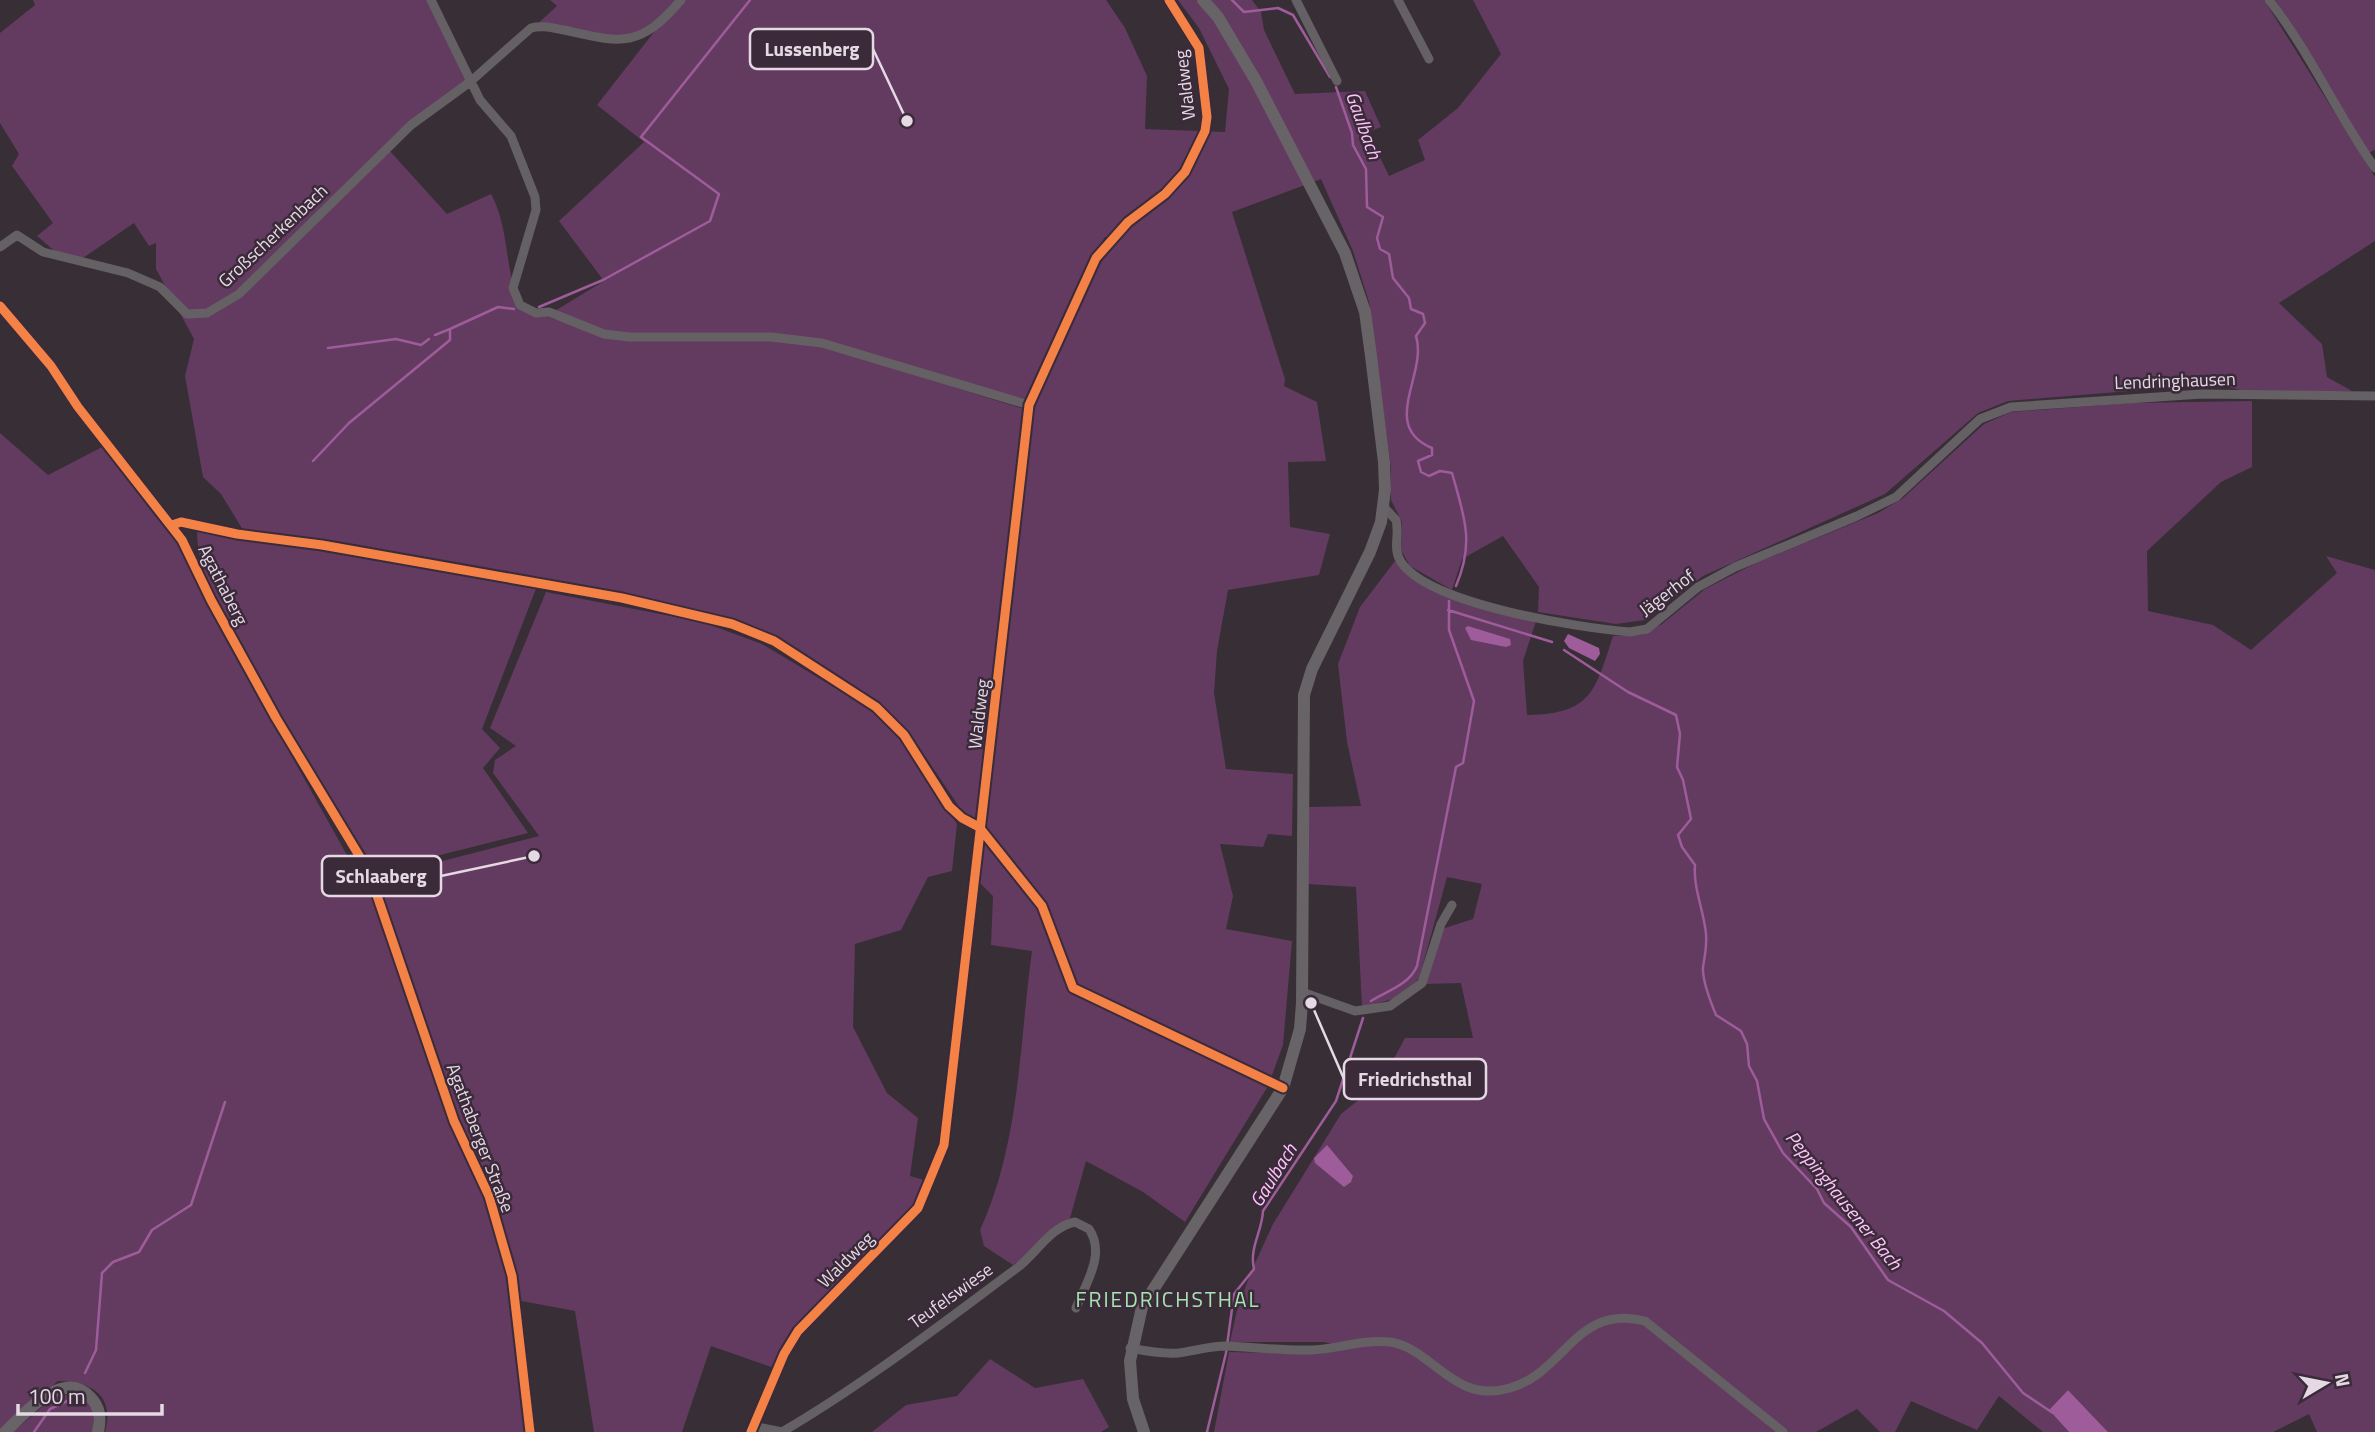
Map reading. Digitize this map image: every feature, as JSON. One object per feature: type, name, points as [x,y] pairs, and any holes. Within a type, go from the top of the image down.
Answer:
[{"type":"main road","points":[[1144,1432],[1133,1399],[1130,1348],[1147,1297],[1283,1088],[1300,1029],[1304,695],[1319,654],[1376,538],[1384,507],[1383,455],[1375,382],[1364,312],[1355,279],[1332,225],[1256,81],[1218,17],[1203,0]]},
{"type":"main road","name":"Agathaberg","points":[[0,306],[51,366],[78,407],[172,525],[276,718],[369,872],[379,904]]},
{"type":"main road","name":"Agathaberger Straße","points":[[379,904],[454,1121],[489,1196],[512,1276],[530,1432]]},
{"type":"main road","points":[[5,1432],[45,1396],[73,1387],[88,1394],[97,1406],[99,1432]]},
{"type":"street","points":[[431,0],[480,100],[511,136],[536,201],[536,210],[513,288],[520,305],[536,313],[549,312],[604,334],[732,336],[822,343],[1029,405]]},
{"type":"street","name":"Großscherkenbach","points":[[0,247],[18,235],[43,252],[128,273],[160,286],[187,314],[207,313],[239,294],[411,125],[470,82],[531,28],[544,27],[605,39],[629,40],[645,34],[663,21],[681,0]]},
{"type":"street","name":"Waldweg","points":[[752,1429],[784,1354],[798,1331],[918,1208],[929,1187],[944,1145],[1029,405],[1096,258],[1128,222],[1178,180],[1201,144],[1207,117],[1201,59],[1194,36],[1169,0]]},
{"type":"street","points":[[1296,0],[1337,81]]},
{"type":"street","points":[[1398,0],[1429,59]]},
{"type":"street","points":[[2269,0],[2284,19],[2352,135],[2375,168]]},
{"type":"street","name":"Lendringhausen","points":[[1980,419],[2011,407],[2202,394],[2375,396]]},
{"type":"street","name":"Jägerhof","points":[[1384,507],[1396,520],[1396,544],[1400,561],[1423,579],[1493,609],[1630,632],[1647,629],[1698,587],[1735,567],[1896,497],[1980,419]]},
{"type":"street","points":[[172,525],[181,522],[237,534],[542,582],[732,624],[774,641],[876,706],[904,735],[949,806],[979,827],[1042,906],[1073,988],[1283,1088]]},
{"type":"street","points":[[1302,992],[1355,1011],[1390,1006],[1422,983],[1441,923],[1452,905]]},
{"type":"street","name":"Teufelswiese","points":[[752,1429],[782,1432],[823,1408],[1030,1258],[1061,1227],[1075,1222],[1089,1229],[1097,1252],[1076,1308]]},
{"type":"street","points":[[1130,1348],[1160,1353],[1228,1346],[1311,1350],[1375,1341],[1393,1342],[1408,1347],[1444,1376],[1463,1385],[1496,1391],[1532,1377],[1597,1322],[1622,1316],[1645,1321],[1783,1432]]},
{"type":"shaded area","points":[[33,0],[431,0],[470,82],[388,149],[447,214],[491,194],[501,221],[511,277],[520,305],[604,336],[771,340],[822,346],[1024,409],[1003,615],[975,819],[962,811],[914,740],[880,705],[781,640],[744,622],[622,592],[243,530],[221,494],[203,477],[185,376],[194,339],[156,269],[156,243],[149,246],[134,223],[83,258],[57,253],[37,236],[53,223],[12,166],[19,154],[0,123],[0,33],[35,5]]},
{"type":"shaded area","points":[[550,0],[1106,0],[1125,28],[1147,76],[1145,129],[1225,132],[1229,89],[1199,28],[1178,0],[1252,0],[1261,12],[1264,30],[1295,94],[1365,91],[1381,127],[1368,132],[1389,176],[1425,160],[1418,140],[1458,108],[1501,54],[1473,0],[2264,0],[2375,177],[2375,241],[2279,303],[2322,344],[2327,377],[2352,391],[2245,391],[2215,384],[2008,401],[1978,413],[1885,494],[1703,576],[1645,620],[1616,624],[1538,612],[1539,587],[1503,536],[1462,559],[1452,590],[1410,566],[1401,550],[1402,522],[1391,500],[1391,468],[1369,302],[1353,251],[1321,179],[1232,212],[1285,379],[1284,386],[1317,402],[1326,461],[1288,462],[1290,527],[1330,534],[1319,575],[1228,590],[1217,651],[1214,693],[1226,769],[1293,774],[1292,836],[1268,834],[1263,847],[1220,844],[1233,896],[1226,929],[1292,941],[1283,1045],[1271,1078],[1079,990],[1045,904],[983,827],[1034,404],[1098,267],[1116,241],[1105,237],[1094,255],[1027,400],[820,340],[629,335],[605,332],[553,312],[604,281],[559,221],[644,142],[597,105],[661,23],[629,40],[534,27],[557,6]]},
{"type":"shaded area","points":[[2275,0],[2375,0],[2375,150],[2368,153],[2294,27]]},
{"type":"shaded area","points":[[2252,401],[2252,467],[2221,482],[2147,551],[2148,611],[2213,625],[2251,650],[2337,573],[2326,556],[2375,570],[2375,1432],[2317,1432],[2309,1414],[2273,1432],[2108,1432],[2068,1390],[2049,1410],[2069,1432],[2043,1432],[1999,1396],[1977,1430],[1911,1401],[1895,1432],[1880,1432],[1857,1409],[1816,1432],[1214,1432],[1229,1352],[1311,1354],[1349,1348],[1324,1342],[1230,1342],[1237,1310],[1273,1224],[1341,1114],[1382,1081],[1405,1038],[1473,1038],[1461,983],[1426,984],[1442,929],[1473,919],[1482,884],[1447,877],[1419,979],[1394,999],[1362,1007],[1356,887],[1307,884],[1307,807],[1361,806],[1347,742],[1338,664],[1360,607],[1395,561],[1426,585],[1461,602],[1536,621],[1523,661],[1527,715],[1549,714],[1578,704],[1588,696],[1601,671],[1613,636],[1641,635],[1662,624],[1705,589],[1756,563],[1878,513],[1903,498],[1984,424],[2011,412],[2131,403]]},
{"type":"shaded area","points":[[0,433],[48,475],[108,444],[172,525],[272,721],[362,882],[539,836],[493,773],[495,760],[516,746],[490,728],[546,592],[702,622],[762,644],[879,714],[913,754],[957,824],[952,871],[928,877],[901,930],[855,944],[853,1027],[887,1093],[918,1118],[910,1176],[927,1181],[914,1206],[801,1320],[771,1367],[711,1346],[682,1432],[594,1432],[575,1311],[511,1299],[525,1432],[105,1432],[107,1408],[98,1393],[81,1384],[58,1381],[0,1429]]},
{"type":"shaded area","points":[[197,530],[537,586],[482,729],[500,748],[483,768],[528,833],[377,871],[312,767],[215,598],[202,564]]},
{"type":"shaded area","points":[[1468,626],[1510,639],[1511,645],[1506,647],[1471,640],[1465,628]]},
{"type":"shaded area","points":[[1568,634],[1599,648],[1600,654],[1595,661],[1569,648],[1564,641]]},
{"type":"shaded area","points":[[983,837],[1039,907],[1071,994],[1170,1037],[1268,1086],[1185,1222],[1143,1192],[1086,1161],[1070,1218],[1028,1254],[1013,1265],[984,1246],[980,1230],[993,1197],[1011,1129],[1032,951],[991,945],[993,896],[979,882]]},
{"type":"shaded area","points":[[1327,1145],[1353,1176],[1351,1182],[1344,1187],[1315,1163],[1314,1158]]},
{"type":"shaded area","points":[[990,1359],[1035,1388],[1083,1379],[1109,1427],[1101,1432],[872,1432],[906,1405],[957,1396]]},
{"type":"shaded area","points":[[2068,1390],[2108,1432],[2069,1432],[2049,1410]]},
{"type":"shaded area","points":[[69,1394],[84,1398],[93,1411],[93,1432],[13,1432],[51,1399]]},
{"type":"waterway","points":[[539,307],[603,280],[710,221],[719,194],[641,137],[750,0]]},
{"type":"waterway","name":"Gaulbach","points":[[1232,0],[1244,12],[1278,8],[1293,15],[1330,77]]},
{"type":"waterway","name":"Gaulbach","points":[[1336,87],[1352,133],[1353,145],[1366,169],[1367,207],[1383,217],[1377,238],[1380,249],[1389,254],[1393,278],[1409,298],[1411,309],[1423,314],[1425,323],[1416,336],[1418,351],[1407,413],[1409,427],[1417,438],[1432,448],[1432,455],[1418,461],[1421,472],[1429,476],[1440,471],[1452,473],[1466,529],[1465,556],[1456,586]]},
{"type":"waterway","points":[[313,461],[349,423],[450,340],[450,329],[498,307],[514,309]]},
{"type":"waterway","points":[[435,335],[450,329]]},
{"type":"waterway","points":[[328,348],[396,339],[421,345],[429,339]]},
{"type":"waterway","name":"Gaulbach","points":[[1371,1001],[1403,983],[1417,966],[1456,767],[1463,763],[1474,701],[1449,630],[1449,601]]},
{"type":"waterway","name":"Peppinghausener Bach","points":[[1448,610],[1552,642]]},
{"type":"waterway","name":"Peppinghausener Bach","points":[[1564,650],[1628,692],[1676,715],[1680,734],[1677,767],[1683,780],[1691,819],[1678,835],[1682,847],[1695,865],[1706,934],[1703,967],[1705,985],[1716,1015],[1741,1031],[1747,1044],[1749,1066],[1757,1081],[1764,1119],[1783,1153],[1817,1189],[1824,1203],[1851,1227],[1888,1280],[1944,1311],[1982,1343],[2023,1393],[2053,1413]]},
{"type":"waterway","name":"Gaulbach","points":[[1207,1432],[1226,1353],[1234,1294],[1254,1269],[1254,1247],[1263,1211],[1336,1101],[1363,1018]]},
{"type":"waterway","points":[[85,1373],[96,1350],[102,1273],[113,1262],[139,1252],[152,1230],[191,1205],[225,1102]]},
{"type":"waterway","points":[[34,1432],[50,1409],[76,1397]]},
{"type":"cycle path","points":[[751,1432],[784,1354],[798,1331],[918,1208],[944,1145],[1029,405],[1096,258],[1128,222],[1165,194],[1185,172],[1205,131],[1207,117],[1199,48],[1169,0]]},
{"type":"cycle path","points":[[0,306],[51,366],[78,407],[182,540],[211,600],[276,718],[369,872],[454,1121],[489,1196],[512,1276],[530,1432]]},
{"type":"cycle path","points":[[172,525],[181,522],[237,534],[322,545],[622,598],[732,624],[774,641],[876,707],[904,735],[949,806],[962,818],[979,827],[1042,906],[1073,988],[1283,1088]]},
{"type":"place","name":"Lussenberg","points":[[907,121]]},
{"type":"place","name":"Schlaaberg","points":[[534,856]]},
{"type":"place","name":"Friedrichsthal","points":[[1311,1003]]},
{"type":"district","name":"FRIEDRICHSTHAL","points":[[1168,1300]]}]
